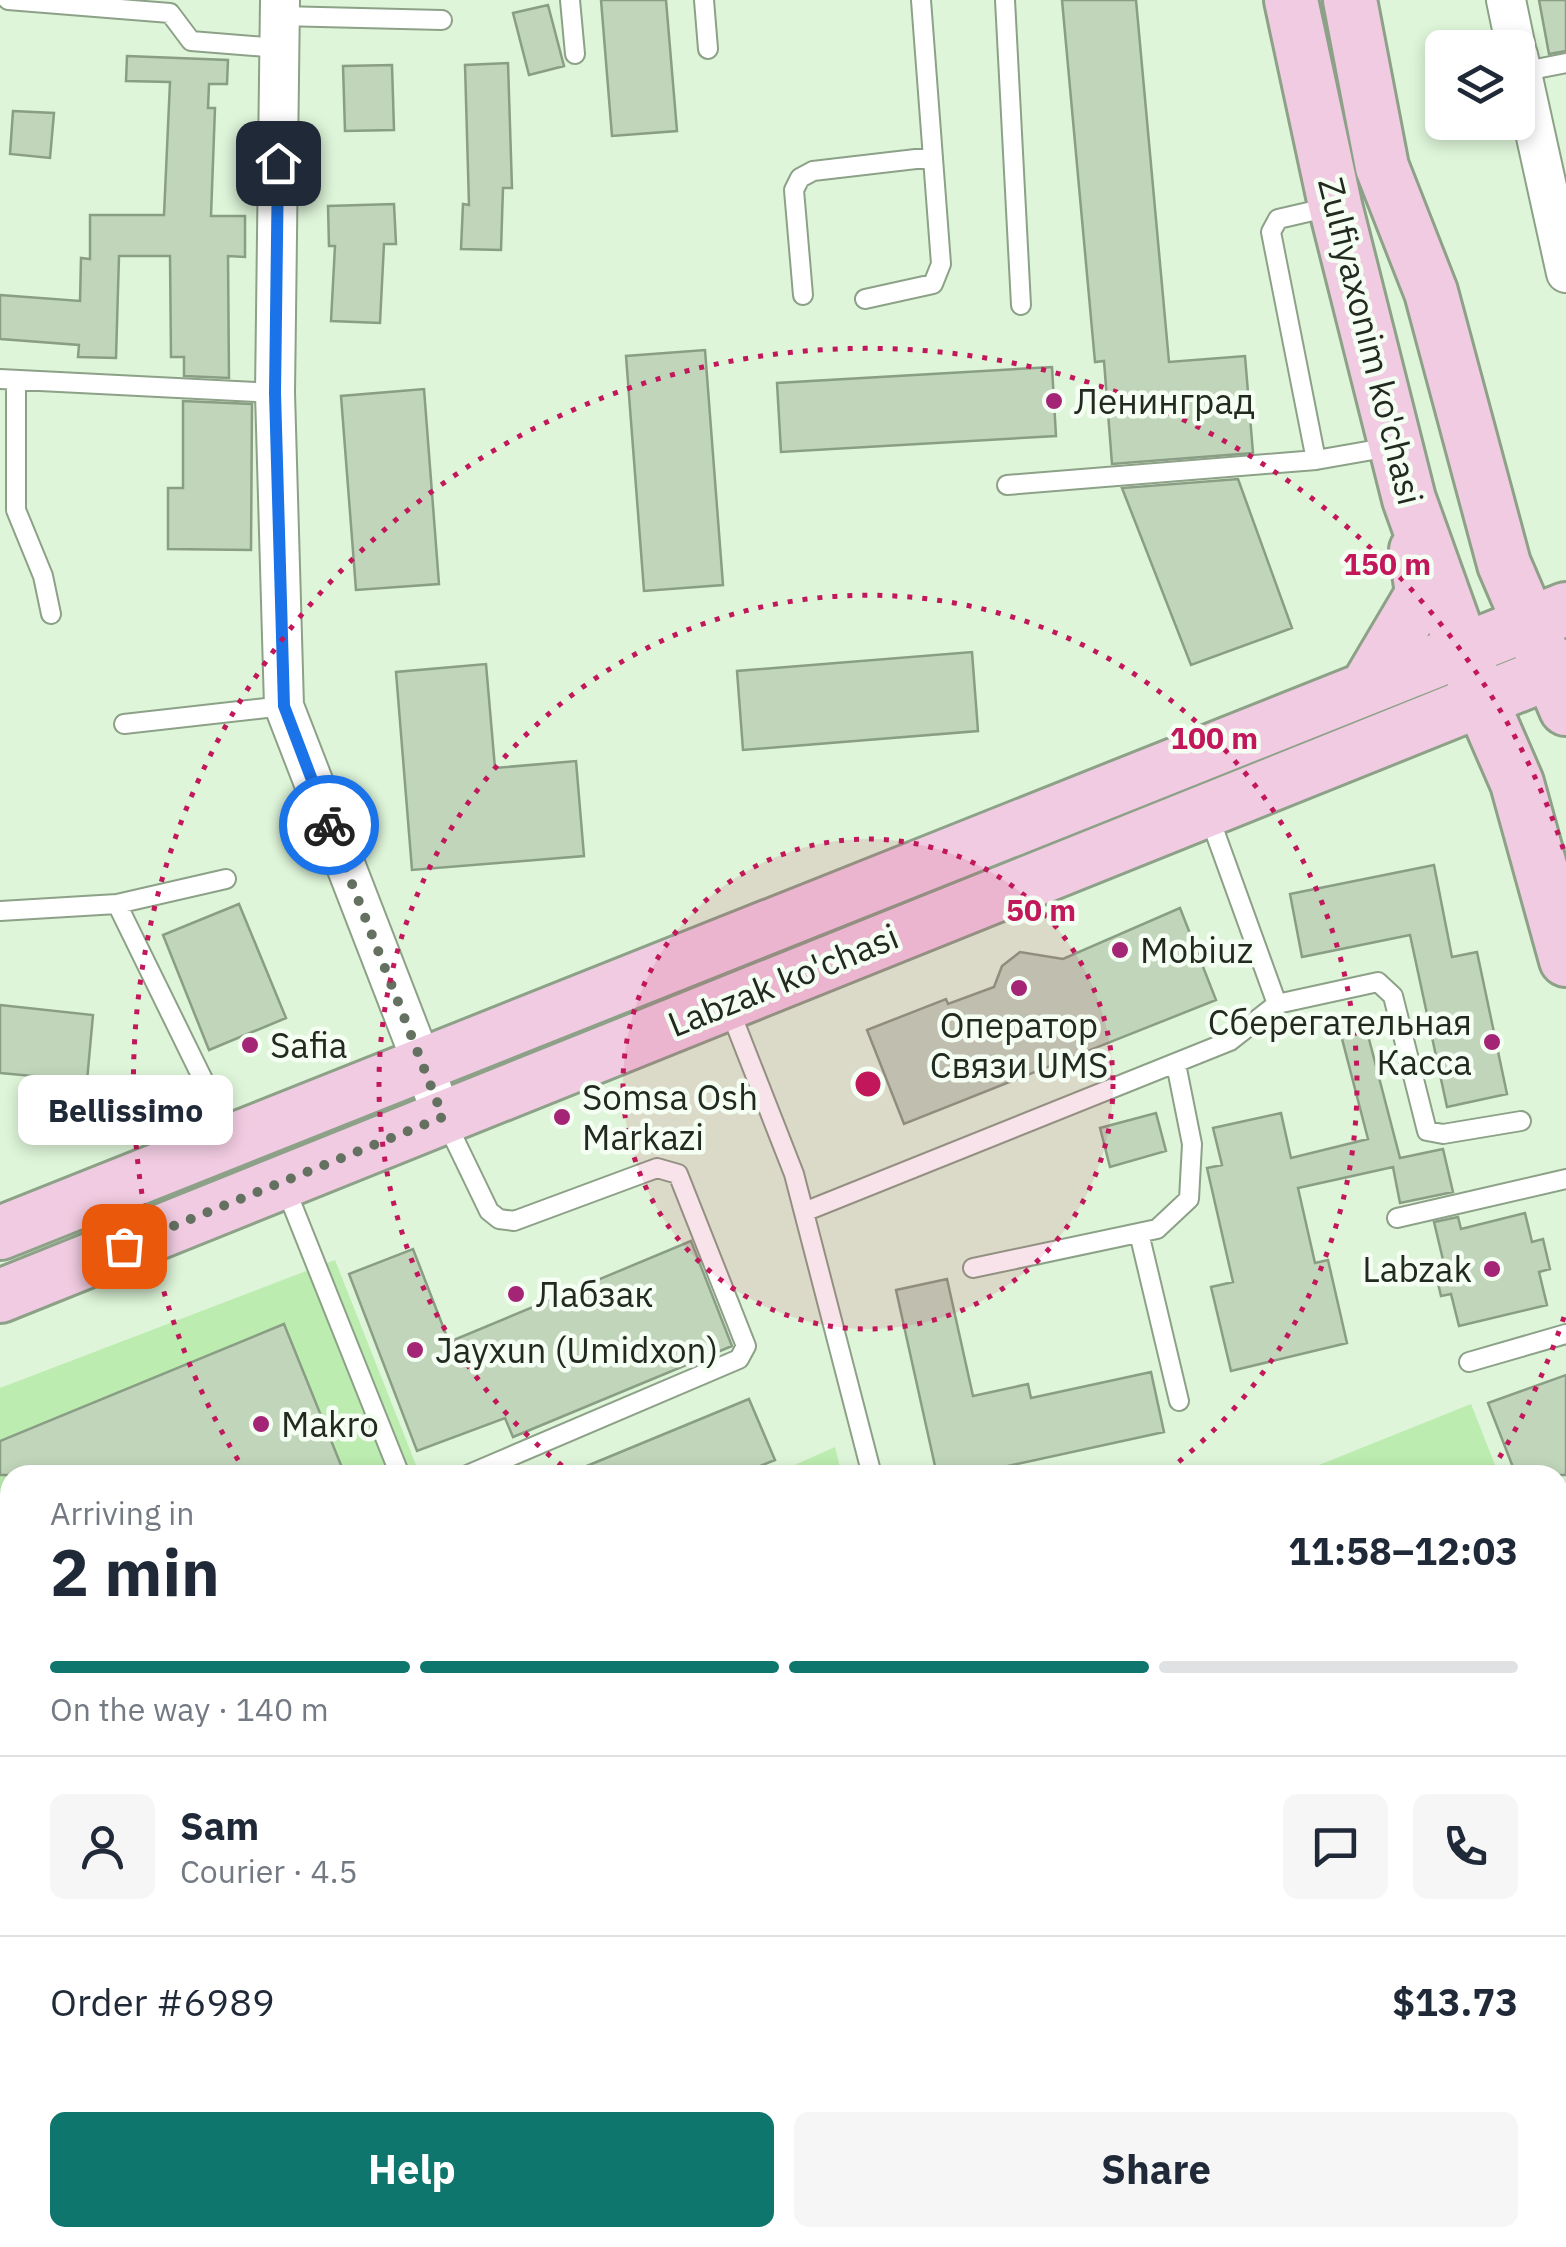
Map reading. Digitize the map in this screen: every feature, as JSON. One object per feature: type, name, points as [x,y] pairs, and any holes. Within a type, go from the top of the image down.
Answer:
[{"type":"main road","name":"Zulfiyaxonim ko'chasi","points":[[1291,0],[1335,205],[1409,498],[1481,700],[1517,783],[1566,960]]},
{"type":"main road","name":"Zulfiyaxonim ko'chasi","points":[[1350,0],[1382,167],[1431,292],[1504,564],[1548,616],[1561,682]]},
{"type":"main road","points":[[1368,687],[1422,594],[1409,498]]},
{"type":"main road","name":"Labzak ko'chasi","points":[[0,1233],[1548,616]]},
{"type":"main road","name":"Labzak ko'chasi","points":[[0,1296],[1481,700],[1561,682]]},
{"type":"street","points":[[1506,0],[1512,30]]},
{"type":"street","points":[[280,21],[275,393],[284,706],[443,1117]]},
{"type":"street","points":[[1535,120],[1562,219],[1566,273]]},
{"type":"lane","points":[[8,0],[170,13],[190,41],[280,21],[442,20]]},
{"type":"lane","points":[[570,0],[575,54]]},
{"type":"lane","points":[[704,0],[708,49]]},
{"type":"lane","points":[[864,299],[933,284],[938,274],[921,0]]},
{"type":"lane","points":[[1005,0],[1021,305]]},
{"type":"lane","points":[[1535,60],[1566,63]]},
{"type":"lane","points":[[803,295],[794,190],[800,178],[813,171],[933,157]]},
{"type":"lane","points":[[1316,460],[1270,232],[1278,219],[1335,205]]},
{"type":"lane","points":[[51,614],[42,576],[16,510],[8,380],[275,393]]},
{"type":"lane","points":[[1007,485],[1233,470],[1395,446]]},
{"type":"lane","points":[[124,724],[284,706]]},
{"type":"lane","points":[[1206,810],[1277,1004]]},
{"type":"lane","points":[[0,912],[118,904],[226,879]]},
{"type":"lane","points":[[118,904],[214,1104],[227,1142]]},
{"type":"lane","points":[[804,1212],[1230,1041],[1277,1004],[1378,982],[1393,996],[1427,1130],[1443,1134],[1520,1121]]},
{"type":"lane","points":[[726,1003],[794,1174],[869,1465]]},
{"type":"lane","points":[[973,1268],[1157,1229],[1189,1199],[1192,1144],[1176,1064]]},
{"type":"lane","points":[[443,1117],[490,1210],[499,1219],[514,1221],[658,1168],[678,1174],[746,1346],[739,1359],[491,1465]]},
{"type":"lane","points":[[1396,1218],[1566,1179]]},
{"type":"lane","points":[[283,1182],[396,1465]]},
{"type":"lane","points":[[1139,1233],[1179,1401]]},
{"type":"lane","points":[[1469,1362],[1566,1334]]},
{"type":"green space","points":[[335,1260],[416,1465],[0,1465],[0,1388]]},
{"type":"green space","points":[[1471,1404],[1495,1465],[1319,1465]]},
{"type":"green space","points":[[835,1447],[840,1465],[794,1465]]},
{"type":"building","points":[[601,0],[666,0],[677,131],[612,136]]},
{"type":"building","points":[[1062,0],[1136,0],[1169,362],[1245,356],[1253,453],[1112,464],[1104,361],[1095,362]]},
{"type":"building","points":[[1539,0],[1566,0],[1566,51],[1549,54]]},
{"type":"building","points":[[548,5],[564,66],[529,75],[513,13]]},
{"type":"building","points":[[127,56],[228,60],[227,84],[209,84],[208,108],[215,108],[211,216],[245,216],[245,257],[228,256],[229,378],[184,376],[184,357],[171,357],[170,256],[119,256],[116,358],[78,357],[79,345],[0,339],[0,295],[80,301],[81,258],[90,259],[90,215],[164,215],[170,82],[126,81]]},
{"type":"building","points":[[508,63],[512,188],[503,188],[501,250],[461,249],[463,204],[469,205],[465,65]]},
{"type":"building","points":[[392,65],[394,130],[345,131],[343,66]]},
{"type":"building","points":[[13,111],[54,113],[50,158],[10,154]]},
{"type":"building","points":[[394,204],[396,244],[384,244],[380,323],[331,321],[335,246],[329,246],[328,206]]},
{"type":"building","points":[[705,350],[723,585],[644,591],[626,356]]},
{"type":"building","points":[[1052,367],[1056,436],[781,452],[777,383]]},
{"type":"building","points":[[424,389],[439,584],[356,590],[341,396]]},
{"type":"building","points":[[183,401],[252,404],[251,550],[168,549],[168,488],[183,488]]},
{"type":"building","points":[[1238,479],[1292,628],[1191,665],[1122,488]]},
{"type":"building","points":[[972,652],[978,731],[743,750],[737,671]]},
{"type":"building","points":[[486,664],[495,768],[576,761],[584,856],[412,870],[396,672]]},
{"type":"building","points":[[1434,865],[1452,957],[1477,952],[1507,1094],[1447,1107],[1410,935],[1302,957],[1290,894]]},
{"type":"building","points":[[239,904],[286,1018],[209,1050],[163,935]]},
{"type":"building","points":[[1180,908],[1216,1000],[904,1124],[867,1030],[946,999],[948,1004],[994,987],[1002,966],[1020,952],[1063,959]]},
{"type":"building","points":[[0,1005],[93,1015],[87,1081],[0,1073]]},
{"type":"building","points":[[1364,1020],[1400,1158],[1443,1149],[1453,1192],[1400,1203],[1393,1167],[1298,1188],[1315,1263],[1328,1260],[1347,1343],[1231,1371],[1211,1287],[1233,1282],[1207,1168],[1222,1165],[1213,1128],[1281,1113],[1291,1158],[1368,1139],[1339,1027]]},
{"type":"building","points":[[1156,1113],[1166,1151],[1110,1167],[1100,1128]]},
{"type":"building","points":[[1525,1213],[1532,1242],[1543,1239],[1550,1269],[1539,1272],[1547,1305],[1459,1326],[1451,1294],[1441,1296],[1434,1266],[1444,1264],[1434,1222],[1458,1217],[1461,1229]]},
{"type":"building","points":[[691,1241],[732,1346],[513,1437],[505,1418],[417,1451],[349,1274],[413,1249],[449,1342]]},
{"type":"building","points":[[947,1279],[973,1396],[1028,1384],[1031,1398],[1151,1372],[1164,1432],[1013,1465],[935,1465],[896,1290]]},
{"type":"building","points":[[284,1324],[341,1465],[0,1465],[0,1441]]},
{"type":"building","points":[[1566,1375],[1566,1465],[1512,1465],[1488,1403]]},
{"type":"building","points":[[749,1399],[775,1460],[763,1465],[589,1465]]},
{"type":"way so far","points":[[124,1246],[443,1117],[329,825]]},
{"type":"place","name":"Ленинград","points":[[1054,401]]},
{"type":"place","name":"Mobiuz","points":[[1120,950]]},
{"type":"place","name":"Оператор Связи UMS","points":[[1019,988]]},
{"type":"place","name":"Сберегательная Касса","points":[[1492,1042]]},
{"type":"place","name":"Safia","points":[[250,1045]]},
{"type":"place","name":"Somsa Osh Markazi","points":[[562,1117]]},
{"type":"place","name":"Bellissimo","points":[[124,1246]]},
{"type":"place","name":"Labzak","points":[[1492,1269]]},
{"type":"place","name":"Лабзак","points":[[516,1294]]},
{"type":"place","name":"Jayxun (Umidxon)","points":[[415,1350]]},
{"type":"place","name":"Makro","points":[[261,1424]]},
{"type":"route","points":[[278,163],[275,393],[284,706],[329,825]]}]
